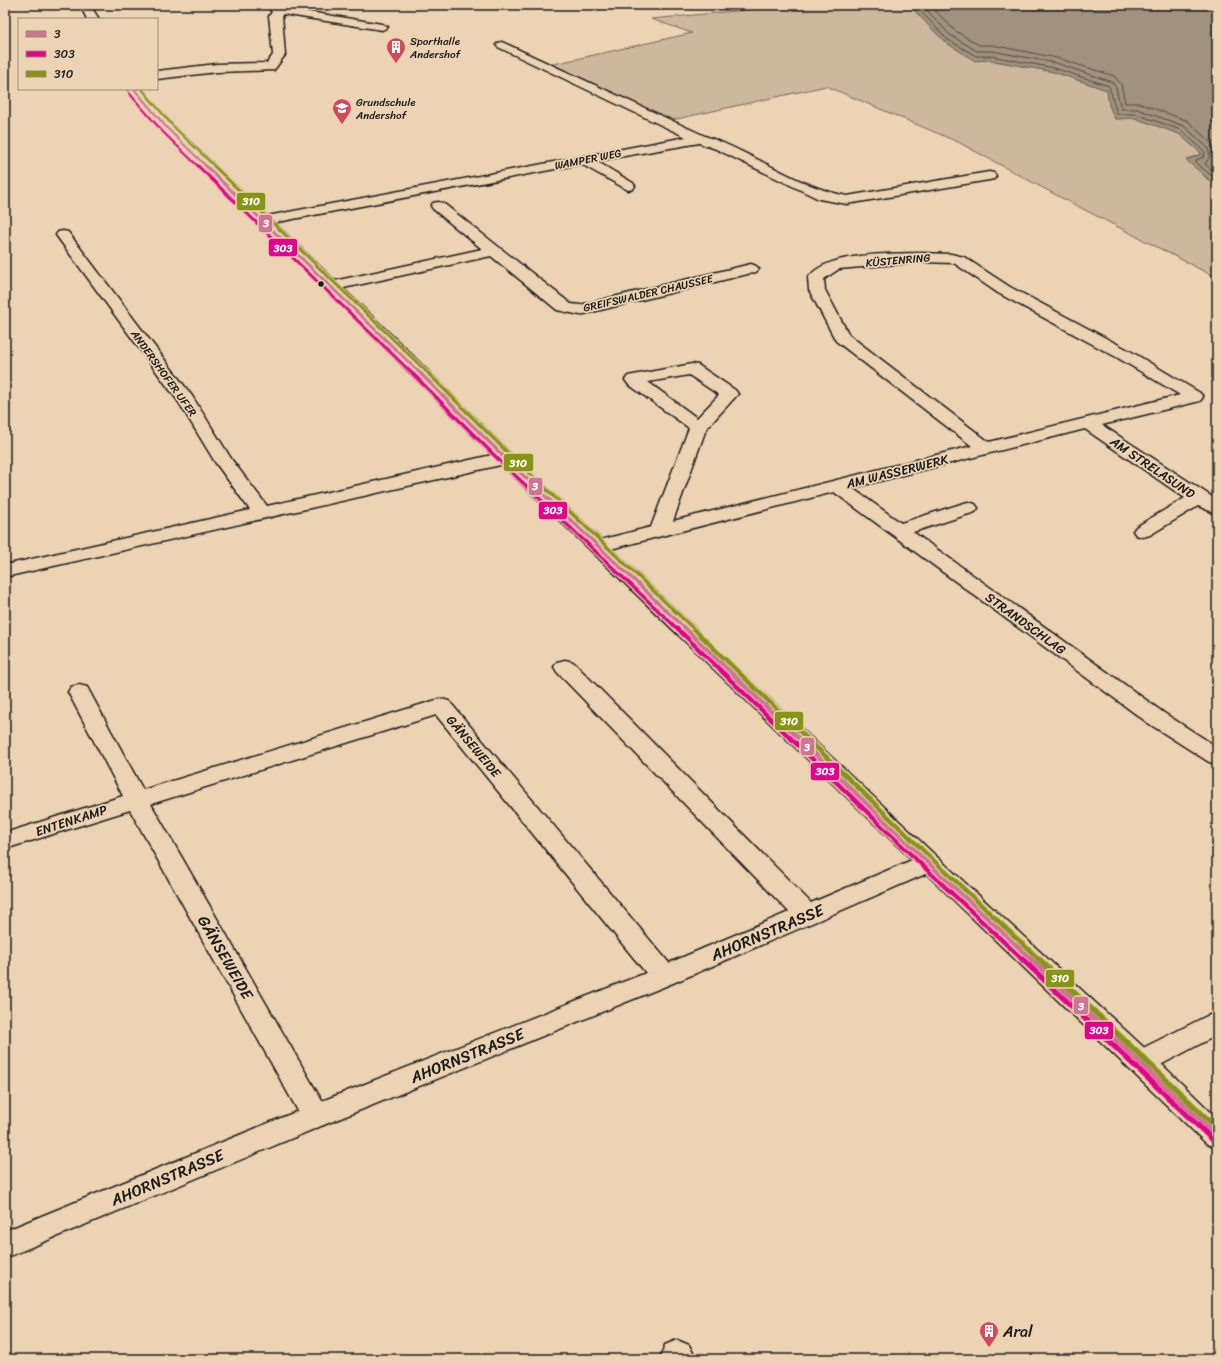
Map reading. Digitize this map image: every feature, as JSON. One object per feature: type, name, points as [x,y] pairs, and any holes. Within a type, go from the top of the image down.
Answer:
[{"type":"street","points":[[86,5],[92,18]]},
{"type":"street","points":[[158,75],[224,67],[270,67],[279,55],[275,16],[278,8],[382,27]]},
{"type":"street","points":[[502,45],[700,140],[721,146],[764,169],[834,199],[859,198],[989,176]]},
{"type":"street","points":[[135,90],[167,128],[505,458],[599,546],[928,863],[1141,1062],[1217,1136]]},
{"type":"street","name":"WAMPER WEG","points":[[262,221],[584,160],[700,140]]},
{"type":"street","points":[[584,160],[628,186]]},
{"type":"street","name":"GREIFSWALDER CHAUSSEE","points":[[438,206],[563,307],[569,309],[580,310],[751,269]]},
{"type":"street","name":"ANDERSHOFER UFER","points":[[63,235],[186,400],[224,462],[262,512]]},
{"type":"street","points":[[330,286],[493,250]]},
{"type":"street","name":"KÜSTENRING","points":[[986,448],[842,338],[817,290],[816,278],[823,271],[839,265],[915,258],[939,256],[958,259],[990,282],[1161,375],[1194,397]]},
{"type":"street","points":[[660,530],[698,427],[729,394],[692,370],[634,380],[698,427]]},
{"type":"street","name":"AM WASSERWERK","points":[[599,546],[1194,397]]},
{"type":"street","name":"AM STRELASUND","points":[[1090,424],[1198,498],[1217,508]]},
{"type":"street","points":[[5,571],[505,458]]},
{"type":"street","name":"STRANDSCHLAG","points":[[838,486],[1156,718],[1217,756]]},
{"type":"street","points":[[1143,531],[1198,498]]},
{"type":"street","points":[[899,530],[968,508]]},
{"type":"street","points":[[565,667],[807,915]]},
{"type":"street","name":"GÄNSEWEIDE","points":[[78,692],[136,799],[316,1116]]},
{"type":"street","name":"GÄNSEWEIDE","points":[[136,799],[441,706],[664,976]]},
{"type":"street","name":"ENTENKAMP","points":[[5,841],[136,799]]},
{"type":"street","name":"AHORNSTRASSE","points":[[5,1245],[316,1116],[664,976],[928,863]]},
{"type":"street","points":[[1141,1062],[1217,1023]]},
{"type":"shaded area","points":[[752,5],[909,5],[945,42],[975,60],[990,60],[1054,72],[1107,90],[1109,105],[1115,119],[1135,118],[1179,134],[1202,154],[1187,159],[1207,179],[1217,185],[1217,278],[1058,196],[958,142],[826,86],[663,122],[545,66],[692,33],[651,19],[758,9]]},
{"type":"water","points":[[909,5],[1217,5],[1217,185],[1186,160],[1202,154],[1179,134],[1135,118],[1115,119],[1109,105],[1107,90],[1054,72],[990,60],[975,61],[945,42]]},
{"type":"transit line","name":"3","points":[[135,90],[167,128],[400,353],[505,458],[599,546],[928,863],[1141,1062],[1217,1136]]},
{"type":"transit line","name":"310","points":[[143,90],[171,124],[404,349],[509,454],[603,542],[932,859],[1145,1058],[1217,1128]]},
{"type":"transit line","name":"303","points":[[129,93],[163,132],[396,357],[501,462],[595,550],[924,867],[1137,1066],[1213,1140]]},
{"type":"place","name":"Sporthalle Andershof","points":[[396,64]]},
{"type":"place","name":"Grundschule Andershof","points":[[342,125]]},
{"type":"place","name":"Aral","points":[[989,1348]]}]
